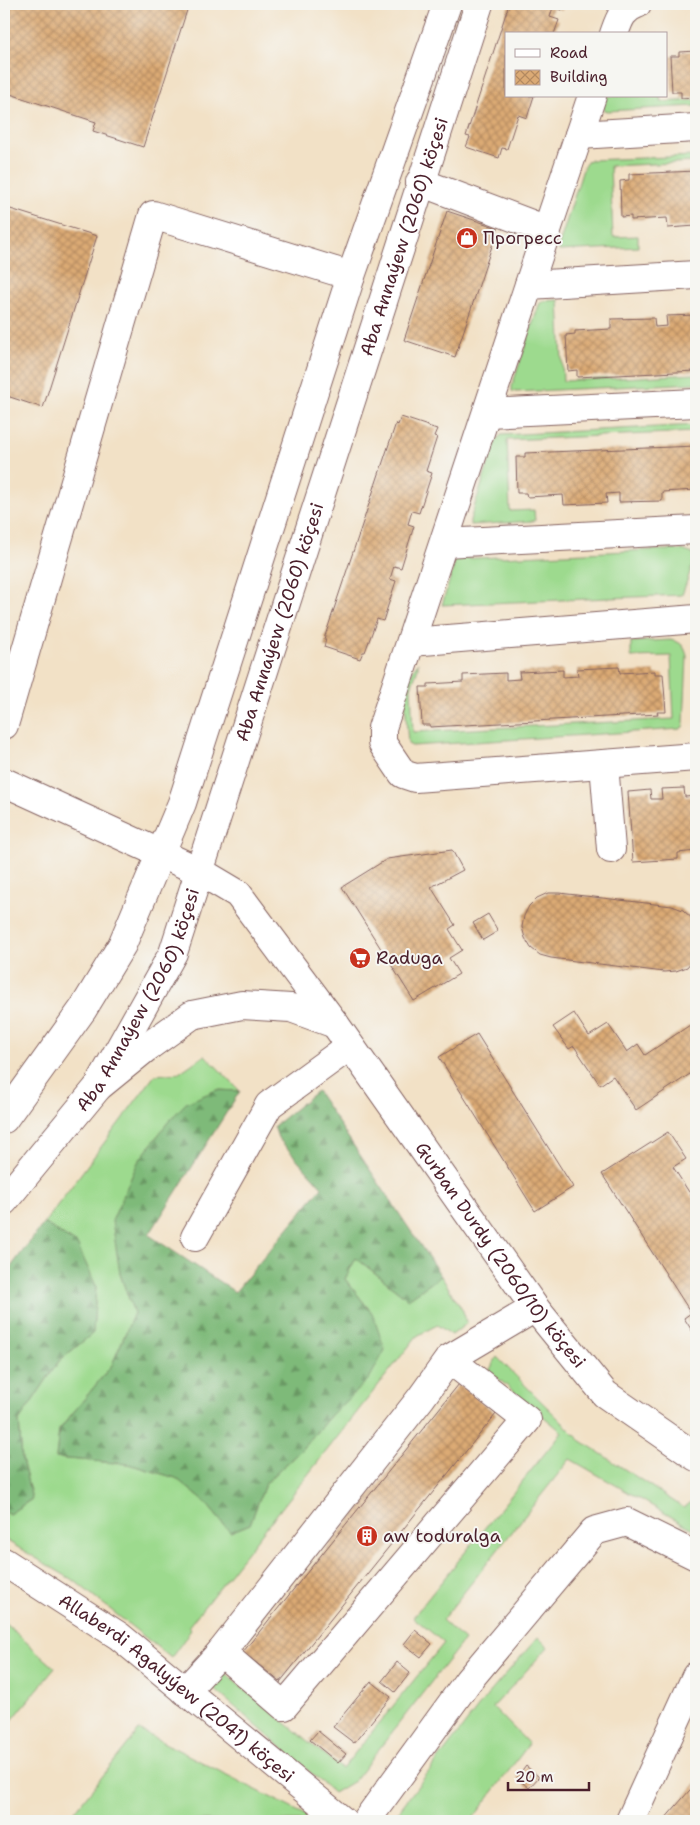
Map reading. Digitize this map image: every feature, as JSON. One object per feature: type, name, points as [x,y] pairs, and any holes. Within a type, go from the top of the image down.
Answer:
[{"type":"main road","name":"Aba Annaýew (2060) köçesi","points":[[4,1118],[83,1009],[122,945],[182,803],[350,276],[447,4]]},
{"type":"main road","name":"Aba Annaýew (2060) köçesi","points":[[4,1201],[98,1088],[173,953],[201,872],[420,182],[479,4]]},
{"type":"main road","points":[[615,32],[619,20],[628,7],[637,4]]},
{"type":"main road","points":[[591,98],[382,728],[382,743],[403,774],[415,778],[696,757]]},
{"type":"main road","points":[[579,134],[696,128]]},
{"type":"main road","points":[[420,182],[547,230]]},
{"type":"main road","points":[[4,726],[152,215],[350,276]]},
{"type":"main road","points":[[529,285],[696,275]]},
{"type":"main road","points":[[487,413],[696,403]]},
{"type":"main road","points":[[444,543],[696,530]]},
{"type":"main road","points":[[411,642],[696,619]]},
{"type":"main road","points":[[604,764],[611,849]]},
{"type":"main road","name":"Gurban Durdy (2060/10) köçesi","points":[[4,782],[201,872],[238,894],[335,1024],[535,1308],[605,1394],[696,1457]]},
{"type":"main road","points":[[98,1088],[146,1048],[192,1015],[242,1005],[291,1008],[335,1024]]},
{"type":"main road","points":[[195,1237],[269,1105],[350,1046]]},
{"type":"main road","points":[[185,1691],[221,1652],[415,1405],[449,1358],[535,1308]]},
{"type":"main road","points":[[221,1652],[284,1706],[527,1420],[449,1358]]},
{"type":"main road","points":[[366,1821],[468,1681],[594,1531],[627,1522],[696,1556]]},
{"type":"main road","name":"Allaberdi Agalyýew (2041) köçesi","points":[[4,1562],[119,1636],[343,1821]]},
{"type":"main road","points":[[630,1821],[631,1815],[696,1676]]},
{"type":"green space","points":[[606,98],[660,98],[661,102],[696,100],[696,106],[607,111],[604,110],[603,106]]},
{"type":"green space","points":[[696,156],[696,162],[610,166],[613,237],[638,236],[638,247],[559,251],[559,245],[584,166],[589,160]]},
{"type":"green space","points":[[559,300],[563,381],[696,374],[696,383],[512,391],[539,305],[542,301]]},
{"type":"green space","points":[[696,425],[696,432],[507,440],[510,511],[534,510],[535,521],[470,525],[496,441],[501,435]]},
{"type":"green space","points":[[682,550],[696,555],[682,595],[442,605],[456,559]]},
{"type":"green space","points":[[670,640],[682,645],[687,656],[684,723],[680,729],[412,746],[408,744],[404,686],[418,662],[418,668],[411,687],[413,732],[674,719],[671,656],[631,657],[631,642]]},
{"type":"green space","points":[[205,1055],[240,1091],[216,1090],[120,1274],[134,1313],[112,1365],[59,1430],[56,1458],[128,1464],[176,1478],[205,1502],[230,1532],[250,1524],[265,1484],[301,1450],[331,1415],[372,1313],[345,1279],[356,1258],[408,1299],[441,1276],[463,1311],[467,1323],[452,1335],[437,1325],[417,1336],[188,1627],[191,1630],[171,1658],[76,1582],[4,1539],[4,1510],[9,1514],[32,1499],[22,1460],[19,1421],[59,1361],[93,1333],[96,1286],[77,1245],[44,1223],[155,1075],[179,1073]]},
{"type":"green space","points":[[216,1090],[240,1091],[149,1235],[235,1292],[322,1187],[278,1138],[274,1126],[317,1091],[441,1276],[408,1299],[356,1258],[345,1279],[372,1313],[385,1350],[369,1379],[331,1415],[301,1450],[265,1484],[250,1524],[230,1532],[205,1502],[176,1478],[128,1464],[56,1458],[59,1430],[112,1365],[134,1313],[120,1274],[112,1221],[138,1162],[168,1122],[186,1103]]},
{"type":"green space","points":[[44,1223],[77,1244],[96,1286],[93,1333],[59,1361],[19,1421],[22,1460],[32,1499],[9,1514],[4,1510],[4,1276]]},
{"type":"green space","points":[[497,1357],[580,1440],[684,1508],[696,1498],[696,1531],[570,1459],[442,1620],[464,1640],[354,1781],[334,1793],[213,1688],[223,1672],[342,1769],[444,1643],[413,1617],[562,1432],[489,1371]]},
{"type":"green space","points":[[4,1622],[55,1668],[4,1730]]},
{"type":"green space","points":[[538,1637],[548,1647],[493,1707],[529,1744],[471,1821],[391,1821],[486,1697]]},
{"type":"green space","points":[[139,1730],[315,1820],[317,1821],[67,1821]]},
{"type":"building","points":[[4,4],[189,4],[143,147],[93,131],[96,122],[4,92]]},
{"type":"building","points":[[509,4],[564,4],[562,10],[553,7],[550,17],[559,20],[555,32],[505,32],[505,98],[533,98],[527,118],[518,115],[507,149],[502,148],[499,158],[466,147],[470,137],[466,136]]},
{"type":"building","points":[[696,51],[696,97],[681,98],[681,92],[672,92],[670,56],[679,56],[679,52]]},
{"type":"building","points":[[696,171],[696,226],[668,228],[667,218],[631,220],[631,216],[621,217],[620,181],[629,180],[629,174]]},
{"type":"building","points":[[4,207],[97,236],[43,408],[4,395]]},
{"type":"building","points":[[447,211],[498,228],[455,357],[404,340]]},
{"type":"building","points":[[696,315],[696,371],[577,377],[577,370],[568,371],[566,335],[575,334],[575,331],[611,329],[611,319],[654,318],[655,327],[667,326],[666,316]]},
{"type":"building","points":[[401,417],[437,429],[434,436],[437,437],[426,471],[432,473],[419,513],[412,511],[408,524],[414,526],[401,568],[394,566],[390,579],[396,581],[383,621],[377,619],[365,652],[363,652],[360,659],[324,647],[326,639],[324,639],[396,423],[398,425]]},
{"type":"building","points":[[696,446],[696,490],[662,492],[662,501],[619,502],[619,493],[606,494],[607,503],[564,505],[563,495],[527,497],[526,493],[517,493],[516,457],[525,457],[525,453]]},
{"type":"building","points":[[619,667],[620,673],[655,671],[655,674],[663,674],[666,712],[430,727],[430,725],[422,725],[420,687],[428,687],[428,684],[463,682],[463,675],[506,673],[506,680],[520,679],[519,672],[563,670],[563,677],[578,676],[577,669]]},
{"type":"building","points":[[684,788],[685,797],[696,796],[696,851],[678,853],[678,859],[633,862],[628,792],[650,790],[651,799],[662,799],[661,789]]},
{"type":"building","points":[[452,850],[463,870],[431,887],[455,925],[449,929],[462,950],[449,958],[459,974],[414,1001],[342,887],[387,859]]},
{"type":"building","points":[[548,893],[672,906],[683,910],[696,922],[696,956],[687,967],[676,971],[664,972],[540,955],[531,948],[525,938],[522,927],[524,916],[529,906],[537,898]]},
{"type":"building","points":[[488,914],[498,931],[483,940],[473,923]]},
{"type":"building","points":[[574,1013],[589,1036],[608,1024],[627,1052],[638,1044],[645,1055],[696,1021],[696,1070],[636,1110],[613,1076],[600,1085],[574,1046],[569,1049],[553,1027]]},
{"type":"building","points":[[477,1034],[573,1187],[535,1211],[439,1057]]},
{"type":"building","points":[[668,1132],[686,1159],[673,1167],[696,1203],[696,1337],[684,1318],[691,1313],[602,1174]]},
{"type":"building","name":"aw toduralga","points":[[459,1384],[496,1414],[280,1682],[243,1652]]},
{"type":"building","points":[[415,1630],[432,1644],[421,1657],[404,1644]]},
{"type":"building","points":[[397,1662],[410,1673],[395,1692],[382,1681]]},
{"type":"building","points":[[371,1681],[391,1697],[354,1743],[333,1727]]},
{"type":"building","points":[[318,1731],[346,1754],[338,1763],[310,1740]]},
{"type":"building","points":[[526,1766],[539,1777],[529,1788],[517,1778]]},
{"type":"building","points":[[696,1783],[696,1821],[663,1821]]},
{"type":"place","name":"Прогресс","points":[[467,238]]},
{"type":"place","name":"Raduga","points":[[360,958]]},
{"type":"place","name":"aw toduralga","points":[[367,1536]]}]
